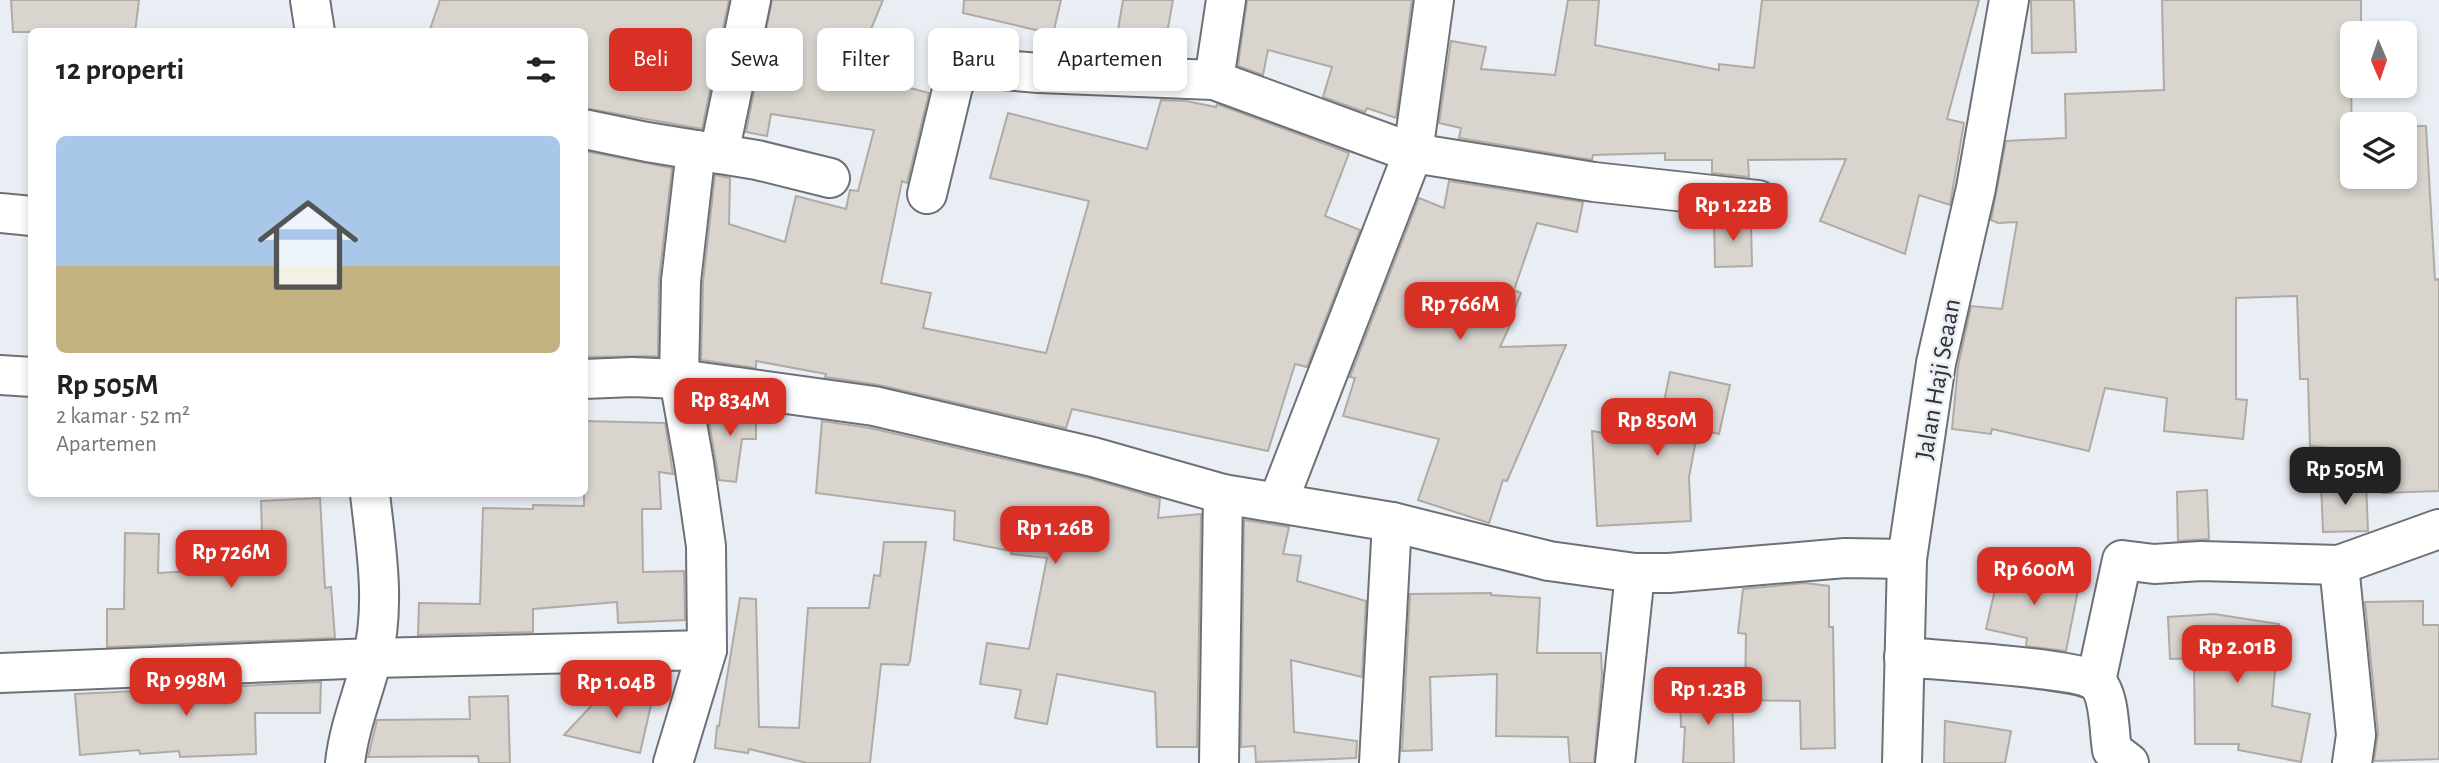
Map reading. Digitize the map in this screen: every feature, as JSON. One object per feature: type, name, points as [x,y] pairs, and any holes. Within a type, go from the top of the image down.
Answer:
[{"type":"street","points":[[310,0],[314,28]]},
{"type":"street","points":[[673,763],[707,650],[706,546],[679,379],[681,281],[708,152],[751,0]]},
{"type":"street","points":[[1214,80],[1226,0]]},
{"type":"street","points":[[1278,502],[1413,153],[1434,0]]},
{"type":"street","name":"Jalan Haji Seaan","points":[[1902,763],[1907,559],[1936,363],[1976,188],[2009,0]]},
{"type":"street","points":[[927,194],[953,86],[960,72],[977,68],[1040,74],[1214,80],[1413,153],[1594,182],[1758,200]]},
{"type":"street","points":[[588,130],[757,160],[830,178]]},
{"type":"street","points":[[0,213],[28,216]]},
{"type":"street","points":[[0,375],[28,377]]},
{"type":"street","points":[[588,379],[679,379],[874,406],[1093,457],[1223,494],[1392,522],[1549,561],[1635,573],[1669,573],[1845,558],[1907,559]]},
{"type":"street","points":[[1219,763],[1223,494]]},
{"type":"street","points":[[345,763],[360,693],[373,658],[379,596],[370,497]]},
{"type":"street","points":[[1379,763],[1392,522]]},
{"type":"street","points":[[2096,681],[2122,560],[2154,564],[2201,561],[2339,565],[2439,529]]},
{"type":"street","points":[[2339,565],[2356,735],[2352,763]]},
{"type":"street","points":[[1615,763],[1635,573]]},
{"type":"street","points":[[0,673],[373,658],[707,650]]},
{"type":"street","points":[[1904,657],[2057,671],[2096,681],[2104,692],[2112,750],[2129,763]]},
{"type":"building","points":[[11,0],[139,0],[136,28],[28,28],[28,32],[13,32]]},
{"type":"building","points":[[440,0],[729,0],[723,28],[706,28],[706,91],[710,91],[702,129],[588,109],[588,28],[430,28]]},
{"type":"building","points":[[772,0],[883,0],[871,28],[817,28],[817,91],[914,89],[929,93],[907,183],[902,181],[881,283],[931,293],[923,328],[1046,353],[1089,201],[990,178],[1008,113],[1147,149],[1161,100],[1186,101],[1216,107],[1217,104],[1349,153],[1325,216],[1360,230],[1307,367],[1295,364],[1268,451],[1072,409],[1066,428],[879,385],[825,377],[826,374],[756,361],[756,368],[701,360],[703,282],[715,175],[730,178],[729,224],[785,242],[796,196],[846,209],[850,190],[858,191],[874,130],[771,114],[767,136],[746,132],[754,91],[803,91],[803,28],[766,28]]},
{"type":"building","points":[[964,0],[1061,0],[1054,28],[1033,29],[963,13]]},
{"type":"building","points":[[1123,0],[1173,0],[1168,28],[1118,28]]},
{"type":"building","points":[[1247,0],[1412,0],[1396,118],[1367,108],[1365,112],[1323,97],[1332,67],[1268,50],[1263,75],[1238,66]]},
{"type":"building","points":[[1568,0],[1599,0],[1595,45],[1719,70],[1719,64],[1754,68],[1762,0],[1979,0],[1947,119],[1964,123],[1950,205],[1919,195],[1905,254],[1820,221],[1846,159],[1748,160],[1749,177],[1712,173],[1712,160],[1665,160],[1665,153],[1593,155],[1592,160],[1459,138],[1461,128],[1439,123],[1451,41],[1486,47],[1481,69],[1555,75]]},
{"type":"building","points":[[2031,0],[2074,0],[2076,52],[2032,53]]},
{"type":"building","points":[[2162,0],[2361,0],[2361,21],[2340,21],[2340,98],[2351,98],[2351,112],[2340,112],[2340,189],[2417,189],[2417,126],[2426,126],[2435,280],[2439,279],[2439,491],[2382,493],[2383,453],[2310,446],[2308,379],[2300,379],[2297,296],[2236,298],[2236,399],[2247,400],[2243,439],[2164,431],[2167,398],[2105,388],[2089,451],[1992,429],[1991,434],[1952,429],[1958,367],[1971,306],[2002,309],[2017,222],[1998,223],[1991,220],[2006,141],[2066,138],[2065,94],[2164,90]]},
{"type":"building","points":[[588,152],[672,168],[659,279],[658,356],[588,357]]},
{"type":"building","points":[[1449,181],[1583,202],[1577,232],[1537,223],[1514,290],[1521,293],[1500,347],[1566,345],[1507,481],[1503,480],[1489,523],[1418,500],[1439,439],[1343,416],[1355,378],[1350,377],[1419,198],[1444,208]]},
{"type":"building","points":[[1714,217],[1751,221],[1752,266],[1715,267]]},
{"type":"building","points":[[1670,372],[1730,385],[1719,434],[1698,429],[1689,477],[1691,521],[1597,526],[1592,431],[1656,442]]},
{"type":"building","points":[[706,405],[756,412],[756,439],[742,439],[736,482],[719,480]]},
{"type":"building","points":[[588,421],[665,423],[673,474],[659,472],[661,509],[642,509],[643,572],[684,571],[685,620],[618,623],[617,602],[533,609],[533,632],[418,635],[419,603],[480,604],[483,508],[584,506],[584,497],[588,497]]},
{"type":"building","points":[[822,421],[870,428],[1088,478],[1160,499],[1158,518],[1201,514],[1197,747],[1157,747],[1155,692],[1057,674],[1047,724],[1015,718],[1021,690],[980,684],[987,643],[1029,649],[1047,558],[1011,554],[1011,551],[954,540],[955,511],[816,493]]},
{"type":"building","points":[[2366,482],[2368,531],[2323,532],[2321,484]]},
{"type":"building","points":[[2207,490],[2209,539],[2178,541],[2177,492]]},
{"type":"building","points":[[320,498],[325,588],[331,587],[335,638],[107,647],[107,609],[124,609],[125,533],[159,534],[158,573],[263,567],[261,501]]},
{"type":"building","points":[[1244,520],[1289,527],[1283,554],[1301,556],[1297,581],[1366,601],[1362,677],[1291,660],[1294,732],[1357,741],[1356,758],[1256,762],[1255,746],[1241,747]]},
{"type":"building","points":[[884,542],[926,542],[910,661],[908,665],[881,664],[870,763],[807,763],[749,749],[748,753],[715,748],[740,598],[756,599],[759,727],[799,728],[808,608],[869,608],[874,575],[880,576]]},
{"type":"building","points":[[2001,563],[2080,580],[2066,651],[2026,646],[2027,638],[1986,629]]},
{"type":"building","points":[[1805,583],[1829,586],[1829,627],[1833,627],[1835,748],[1801,749],[1800,701],[1745,700],[1746,634],[1738,633],[1743,589]]},
{"type":"building","points":[[1491,593],[1540,598],[1537,653],[1601,653],[1602,675],[1594,763],[1570,763],[1568,737],[1496,736],[1497,674],[1430,677],[1432,750],[1402,751],[1410,594]]},
{"type":"building","points":[[2423,601],[2423,625],[2439,625],[2439,759],[2374,761],[2378,733],[2365,602]]},
{"type":"building","points":[[2214,614],[2279,624],[2272,706],[2310,714],[2301,762],[2238,750],[2239,744],[2195,744],[2194,658],[2170,659],[2168,617]]},
{"type":"building","points":[[321,682],[320,713],[255,713],[256,754],[180,757],[179,751],[140,754],[139,750],[80,755],[75,694]]},
{"type":"building","points":[[608,688],[654,692],[640,753],[564,735]]},
{"type":"building","points":[[1732,691],[1734,763],[1683,763],[1685,727],[1681,727],[1680,693]]},
{"type":"building","points":[[508,696],[510,763],[479,763],[478,756],[368,757],[377,720],[470,719],[469,697]]},
{"type":"building","points":[[1945,721],[2011,731],[2005,763],[1944,763]]}]
